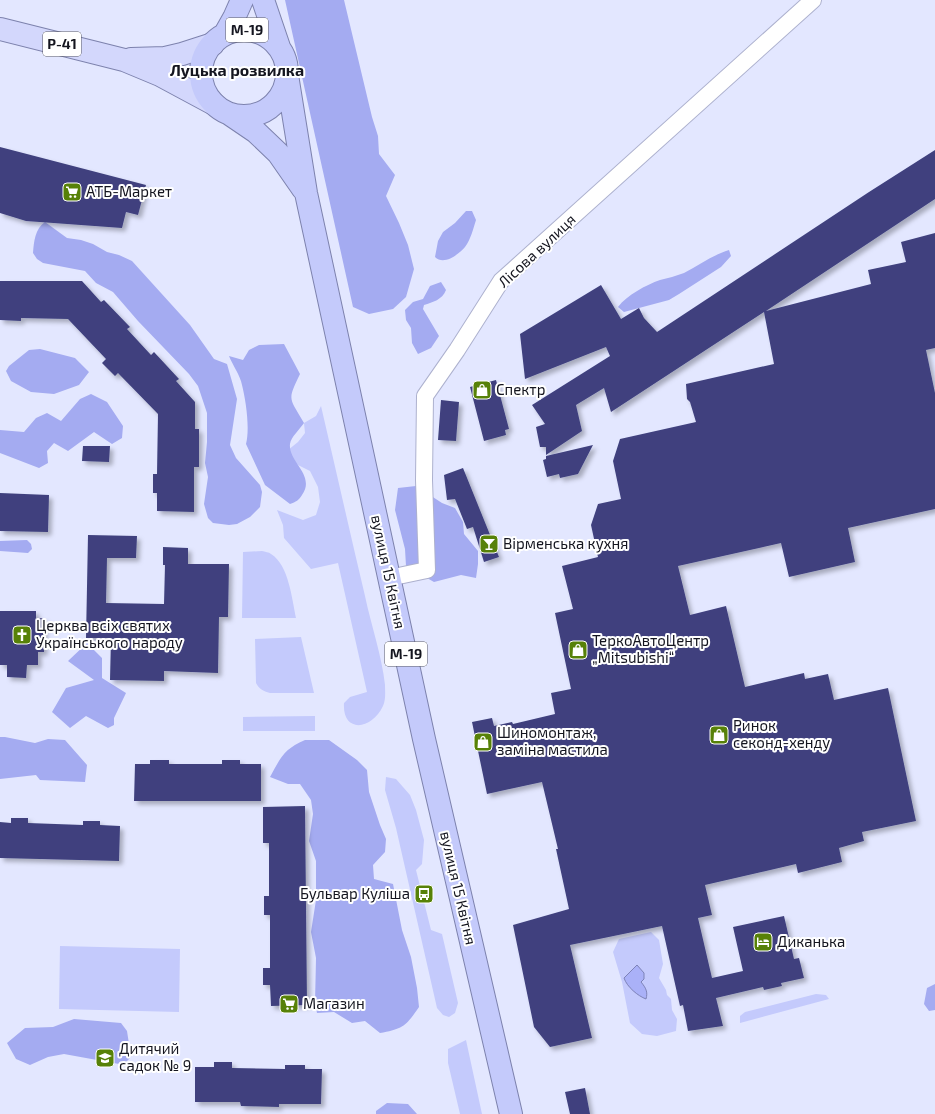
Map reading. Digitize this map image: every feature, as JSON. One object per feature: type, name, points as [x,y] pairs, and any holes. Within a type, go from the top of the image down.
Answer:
[{"type":"highway","name":"М-19","points":[[221,109],[206,94],[202,81],[201,67],[205,54],[219,39],[234,18],[242,0]]},
{"type":"highway","name":"М-19","points":[[263,0],[279,47],[286,60],[288,75]]},
{"type":"highway","name":"М-19","points":[[219,39],[236,31],[248,30],[266,36],[279,47]]},
{"type":"highway","name":"вулиця 15 Квітня","points":[[288,75],[306,193],[424,739],[511,1114]]},
{"type":"highway","points":[[221,109],[241,116],[255,115],[268,109],[278,100],[288,75]]},
{"type":"highway","name":"вулиця 15 Квітня","points":[[221,109],[256,132],[278,153],[306,193]]},
{"type":"main road","name":"Р-41","points":[[0,29],[124,60],[160,75],[221,109]]},
{"type":"main road","name":"Р-41","points":[[124,60],[165,58],[182,54],[219,39]]},
{"type":"street","name":"Лісова вулиця","points":[[389,578],[427,570],[424,480],[425,396],[457,350],[501,281],[813,0]]},
{"type":"shaded area","points":[[285,0],[344,0],[372,117],[378,136],[379,154],[395,175],[386,196],[408,245],[414,269],[406,297],[393,309],[369,314],[353,307]]},
{"type":"shaded area","points":[[466,211],[472,211],[476,220],[472,234],[465,247],[459,253],[447,260],[435,257],[438,241],[443,232],[455,223]]},
{"type":"shaded area","points":[[45,222],[67,238],[93,244],[107,252],[119,255],[132,261],[190,325],[214,359],[227,364],[237,399],[230,445],[236,458],[260,485],[262,492],[260,507],[250,517],[237,524],[229,525],[213,523],[208,518],[204,504],[208,477],[205,463],[207,413],[198,386],[189,374],[138,321],[113,292],[96,283],[85,271],[43,263],[37,259],[33,253],[35,240],[39,228]]},
{"type":"shaded area","points":[[729,250],[731,256],[721,267],[669,300],[624,312],[618,307],[626,298],[643,288],[660,280],[684,273],[712,257]]},
{"type":"shaded area","points":[[441,282],[446,290],[442,296],[431,303],[424,305],[423,309],[439,336],[431,348],[418,354],[412,343],[411,328],[406,320],[405,310],[413,302],[423,299],[430,286]]},
{"type":"shaded area","points":[[284,344],[300,374],[293,389],[292,399],[295,408],[304,423],[290,444],[293,457],[304,475],[306,481],[305,488],[300,498],[296,502],[290,504],[265,485],[246,444],[248,423],[241,381],[229,356],[243,360],[249,350],[259,345]]},
{"type":"shaded area","points":[[40,349],[75,358],[89,372],[79,385],[54,394],[31,392],[11,381],[6,371],[9,366],[29,350]]},
{"type":"shaded area","points":[[91,394],[107,402],[123,426],[122,438],[112,444],[94,432],[68,451],[54,443],[47,451],[48,463],[39,468],[0,453],[0,430],[24,432],[36,418],[47,413],[61,421],[80,399]]},
{"type":"shaded area","points":[[321,406],[367,607],[384,674],[385,701],[383,706],[372,720],[365,724],[359,725],[353,724],[348,720],[345,713],[344,703],[350,697],[367,692],[338,563],[311,569],[284,538],[283,525],[277,510],[303,520],[316,515],[320,502],[318,487],[310,471],[298,465],[288,450],[298,442],[305,433],[304,423],[316,416]]},
{"type":"shaded area","points":[[416,486],[442,503],[455,508],[463,522],[464,534],[478,551],[476,578],[461,575],[434,582],[406,566],[405,549],[395,510],[398,488]]},
{"type":"shaded area","points":[[27,540],[31,544],[32,549],[28,553],[0,551],[0,541]]},
{"type":"shaded area","points":[[262,551],[270,553],[282,566],[289,583],[296,618],[242,618],[243,552]]},
{"type":"shaded area","points":[[301,637],[314,693],[270,693],[263,691],[256,683],[255,639]]},
{"type":"shaded area","points":[[87,643],[102,658],[102,678],[126,693],[114,718],[114,725],[108,728],[86,716],[70,728],[52,712],[66,688],[94,680],[68,661]]},
{"type":"shaded area","points":[[315,716],[315,731],[243,731],[243,717]]},
{"type":"shaded area","points":[[0,737],[35,743],[48,739],[65,740],[87,765],[85,782],[40,780],[36,775],[0,779]]},
{"type":"shaded area","points":[[305,740],[329,740],[357,760],[367,770],[369,792],[386,839],[385,852],[373,865],[374,879],[393,884],[402,930],[411,957],[419,1007],[407,1023],[394,1030],[380,1033],[365,1021],[352,1023],[334,1012],[317,1013],[315,1003],[316,958],[311,932],[316,900],[316,861],[309,841],[313,814],[311,800],[300,784],[288,784],[270,777],[284,754],[298,743]]},
{"type":"shaded area","points":[[386,777],[396,779],[410,795],[416,810],[424,840],[422,864],[416,870],[431,930],[442,934],[458,1003],[455,1013],[449,1017],[443,1015],[437,1008],[396,828],[385,790]]},
{"type":"shaded area","points":[[651,932],[659,940],[663,964],[659,978],[666,990],[667,995],[671,999],[672,1010],[677,1019],[676,1031],[657,1036],[642,1034],[630,1023],[622,982],[613,952],[619,939]]},
{"type":"shaded area","points":[[60,946],[180,949],[179,1012],[59,1009]]},
{"type":"shaded area","points":[[637,965],[644,973],[644,979],[641,982],[646,990],[646,999],[633,991],[624,978]]},
{"type":"shaded area","points":[[935,984],[935,1010],[929,1011],[924,1004],[927,988]]},
{"type":"shaded area","points":[[816,994],[826,995],[829,999],[740,1023],[740,1016],[745,1012]]},
{"type":"shaded area","points":[[74,1019],[121,1023],[127,1031],[131,1057],[124,1064],[119,1064],[64,1054],[48,1057],[30,1065],[16,1059],[7,1043],[25,1028],[53,1027]]},
{"type":"shaded area","points":[[466,1040],[482,1114],[460,1114],[448,1063],[448,1049]]},
{"type":"shaded area","points":[[387,1103],[408,1104],[417,1114],[376,1114],[376,1111]]},
{"type":"building","name":"АТБ-Маркет","points":[[0,147],[146,185],[138,215],[126,212],[122,228],[26,221],[0,213]]},
{"type":"building","points":[[935,150],[935,199],[766,311],[871,284],[868,270],[906,262],[901,242],[935,233],[935,348],[926,350],[935,393],[935,509],[848,528],[855,562],[789,577],[781,543],[678,566],[690,615],[726,606],[745,687],[804,673],[805,679],[828,674],[834,700],[888,688],[916,821],[862,832],[864,841],[839,848],[842,862],[798,873],[796,864],[705,885],[712,915],[698,918],[712,978],[743,971],[733,927],[784,916],[794,959],[799,958],[804,978],[781,983],[782,986],[764,990],[763,987],[716,998],[723,1026],[688,1031],[683,1005],[680,1006],[662,926],[570,945],[592,1038],[550,1047],[534,1027],[513,925],[569,909],[556,849],[558,849],[542,782],[487,794],[472,722],[492,718],[494,726],[512,722],[513,724],[555,714],[551,693],[571,689],[555,613],[573,609],[562,566],[598,557],[591,525],[598,504],[621,499],[613,461],[620,439],[696,422],[690,402],[687,399],[686,384],[774,364],[764,312],[611,412],[604,388],[576,405],[582,431],[546,455],[546,447],[540,447],[536,427],[545,424],[532,405],[610,356],[606,347],[525,379],[520,334],[601,285],[621,319],[639,308],[644,318],[657,332]]},
{"type":"building","points":[[0,281],[82,281],[101,302],[104,300],[130,327],[127,329],[151,355],[154,352],[179,379],[176,381],[195,402],[195,429],[199,429],[199,467],[194,467],[194,512],[157,511],[157,493],[153,493],[153,474],[157,474],[158,414],[118,373],[115,376],[102,363],[106,359],[68,319],[21,318],[21,321],[0,320]]},
{"type":"building","points":[[496,380],[509,429],[505,430],[506,435],[484,441],[470,387]]},
{"type":"building","points":[[441,400],[459,402],[456,441],[438,440]]},
{"type":"building","points":[[593,445],[578,474],[560,478],[559,474],[547,477],[543,460],[546,459],[546,456]]},
{"type":"building","points":[[83,446],[110,446],[109,462],[82,461]]},
{"type":"building","points":[[463,468],[499,557],[484,562],[473,527],[467,529],[455,499],[447,500],[444,475]]},
{"type":"building","points":[[0,493],[49,495],[48,532],[0,531]]},
{"type":"building","points":[[88,535],[137,536],[136,558],[107,558],[106,603],[164,604],[165,565],[163,565],[163,547],[188,548],[188,564],[229,564],[228,617],[219,617],[218,673],[164,671],[164,681],[110,680],[111,638],[86,638]]},
{"type":"building","name":"Церква всіх святих Українського народу","points":[[0,611],[36,611],[36,618],[44,618],[44,652],[38,652],[38,665],[27,665],[26,678],[7,677],[7,665],[0,665]]},
{"type":"building","points":[[150,760],[169,760],[169,764],[222,764],[222,760],[240,760],[240,764],[261,764],[261,801],[134,801],[135,764],[150,764]]},
{"type":"building","points":[[305,806],[307,1005],[271,1006],[270,985],[263,985],[263,968],[270,968],[270,915],[264,915],[264,896],[269,896],[269,843],[263,843],[263,807]]},
{"type":"building","points":[[11,818],[28,818],[28,823],[83,825],[83,821],[100,821],[100,825],[120,826],[119,861],[0,858],[0,822],[11,823]]},
{"type":"building","points":[[214,1062],[232,1062],[232,1068],[285,1069],[285,1065],[305,1065],[305,1069],[322,1069],[321,1104],[279,1104],[279,1107],[241,1106],[240,1102],[195,1102],[195,1067],[214,1067]]},
{"type":"building","points":[[585,1088],[590,1114],[570,1114],[565,1092]]},
{"type":"place","name":"АТБ-Маркет","points":[[72,192]]},
{"type":"place","name":"Спектр","points":[[482,390]]},
{"type":"place","name":"Вірменська кухня","points":[[489,544]]},
{"type":"place","name":"Церква всіх святих Українського народу","points":[[22,635]]},
{"type":"place","name":"ТеркоАвтоЦентр „Mitsubishi“","points":[[578,650]]},
{"type":"place","name":"Ринок секонд-хенду","points":[[719,735]]},
{"type":"place","name":"Шиномонтаж, заміна мастила","points":[[483,742]]},
{"type":"place","name":"Бульвар Куліша","points":[[424,894]]},
{"type":"place","name":"Диканька","points":[[763,942]]},
{"type":"place","name":"Магазин","points":[[289,1004]]},
{"type":"place","name":"Дитячий садок № 9","points":[[105,1058]]},
{"type":"district","name":"Луцька розвилка","points":[[237,70]]}]
